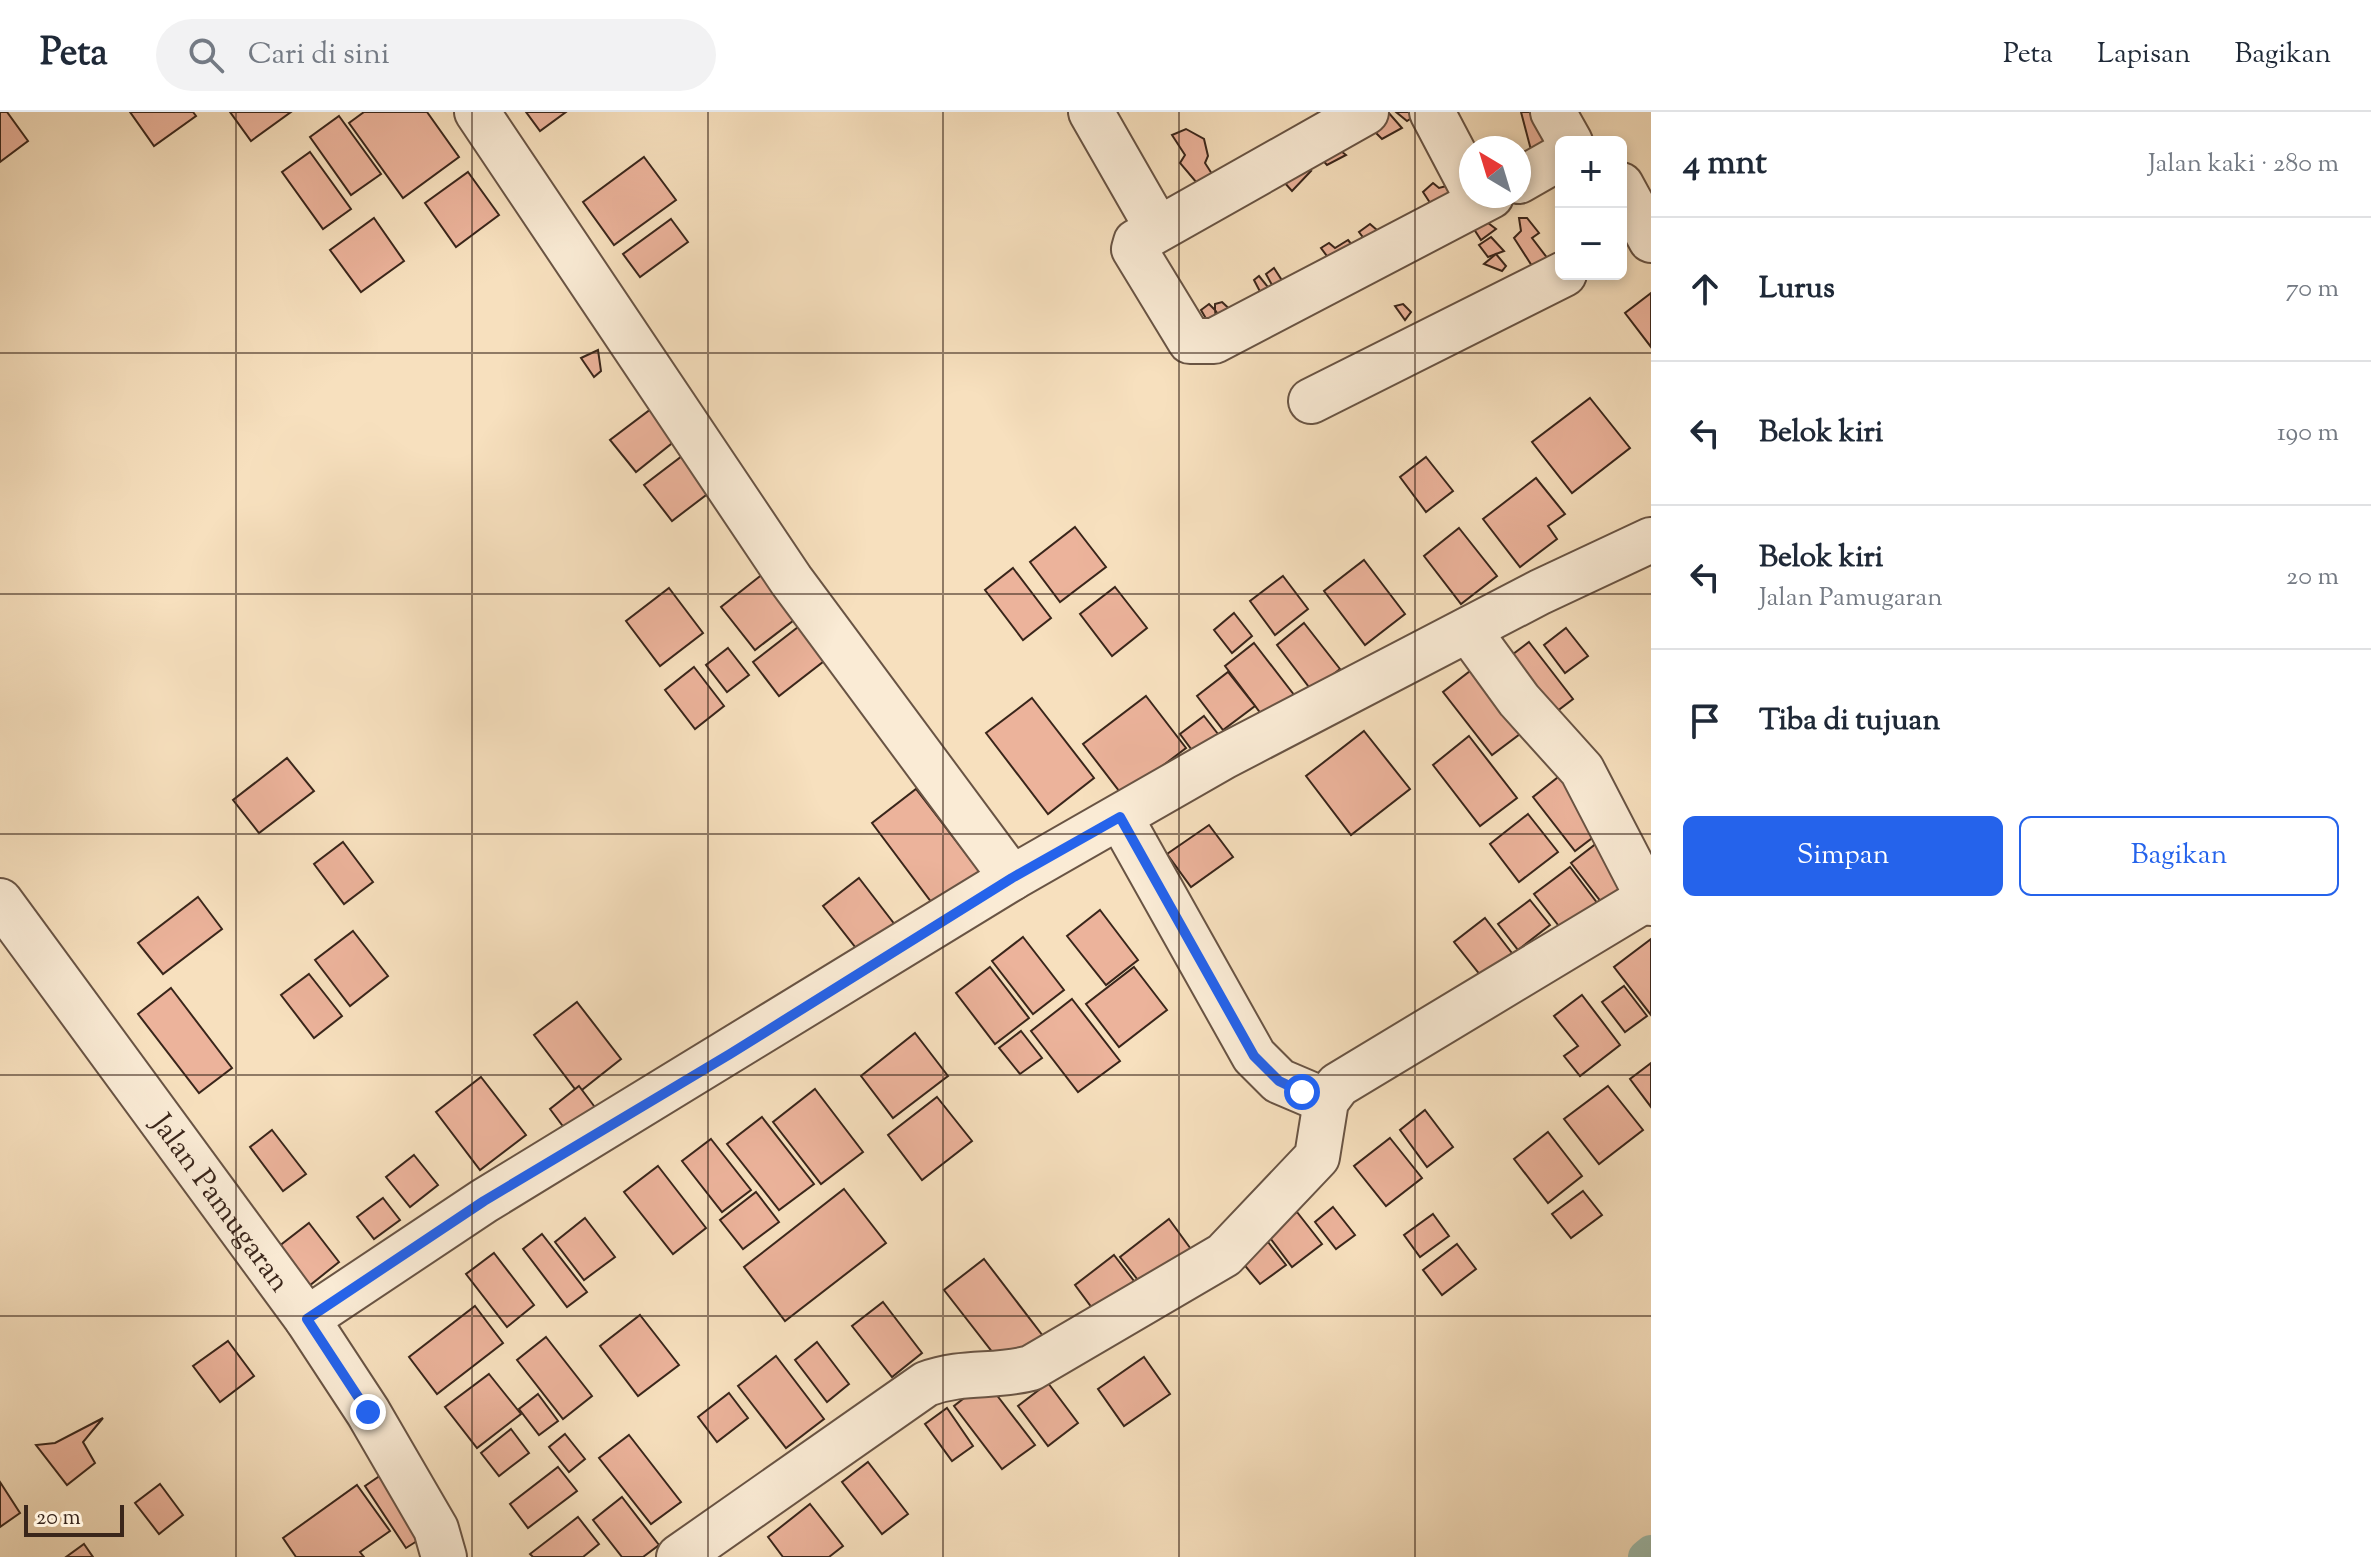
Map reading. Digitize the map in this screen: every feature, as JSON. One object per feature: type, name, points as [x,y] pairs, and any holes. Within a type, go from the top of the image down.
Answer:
[{"type":"street","points":[[477,112],[791,580],[1012,878]]},
{"type":"street","points":[[1091,112],[1158,229]]},
{"type":"street","points":[[1366,112],[1138,240],[1134,249],[1185,337],[1196,344],[1205,344],[1459,206]]},
{"type":"street","points":[[1432,112],[1459,159]]},
{"type":"street","points":[[1553,112],[1567,136]]},
{"type":"street","points":[[1568,112],[1580,136]]},
{"type":"street","points":[[1531,174],[1555,160]]},
{"type":"street","points":[[1627,202],[1640,239]]},
{"type":"street","points":[[1311,401],[1555,279]]},
{"type":"street","points":[[307,1319],[484,1201],[730,1054],[1012,878],[1225,756],[1468,630],[1651,540]]},
{"type":"street","points":[[679,1557],[926,1384],[952,1374],[1002,1376],[1031,1368],[1224,1255],[1317,1157],[1326,1101],[1338,1085],[1649,900],[1577,763],[1519,700],[1468,630]]},
{"type":"street","points":[[1120,817],[1254,1056],[1279,1081],[1326,1101]]},
{"type":"street","name":"Jalan Pamugaran","points":[[0,901],[307,1319],[376,1425],[436,1529],[444,1557]]},
{"type":"building","points":[[0,112],[7,112],[28,141],[0,162]]},
{"type":"building","points":[[130,112],[193,112],[196,116],[154,146]]},
{"type":"building","points":[[230,112],[291,112],[251,141]]},
{"type":"building","points":[[364,112],[427,112],[459,157],[403,198],[349,123]]},
{"type":"building","points":[[526,112],[566,112],[540,131]]},
{"type":"building","points":[[1388,112],[1402,128],[1382,139],[1367,124]]},
{"type":"building","points":[[1396,112],[1416,112],[1416,115],[1407,121]]},
{"type":"building","points":[[1521,112],[1540,112],[1555,136],[1531,150],[1531,136],[1527,136]]},
{"type":"building","points":[[339,116],[381,174],[351,195],[310,137]]},
{"type":"building","points":[[1186,129],[1204,139],[1208,156],[1205,163],[1214,177],[1202,189],[1180,163],[1185,155],[1172,135]]},
{"type":"building","points":[[1332,144],[1346,155],[1327,165],[1317,154]]},
{"type":"building","points":[[310,152],[351,209],[323,229],[282,172]]},
{"type":"building","points":[[644,157],[676,200],[614,245],[583,202]]},
{"type":"building","points":[[1294,162],[1311,171],[1292,191],[1275,172]]},
{"type":"building","points":[[468,172],[499,215],[456,247],[425,203]]},
{"type":"building","points":[[1433,183],[1439,188],[1454,184],[1459,190],[1459,200],[1436,212],[1423,192]]},
{"type":"building","points":[[1479,216],[1496,229],[1481,240],[1470,223]]},
{"type":"building","points":[[374,218],[404,261],[361,292],[330,250]]},
{"type":"building","points":[[1519,218],[1527,218],[1539,233],[1532,238],[1548,259],[1534,269],[1514,238],[1521,231]]},
{"type":"building","points":[[671,219],[688,242],[640,277],[623,254]]},
{"type":"building","points":[[1370,224],[1385,237],[1371,248],[1359,232]]},
{"type":"building","points":[[1491,237],[1504,251],[1488,257],[1479,245]]},
{"type":"building","points":[[1348,240],[1357,251],[1335,267],[1321,248],[1329,243],[1335,248]]},
{"type":"building","points":[[1496,254],[1506,266],[1502,271],[1484,264]]},
{"type":"building","points":[[1274,268],[1283,282],[1278,296],[1266,274]]},
{"type":"building","points":[[1259,276],[1272,292],[1267,305],[1254,280]]},
{"type":"building","points":[[1651,293],[1651,347],[1625,313]]},
{"type":"building","points":[[1222,302],[1237,316],[1227,326],[1215,310],[1215,304]]},
{"type":"building","points":[[1209,304],[1215,310],[1217,328],[1212,329],[1201,310]]},
{"type":"building","points":[[1403,304],[1411,312],[1405,320],[1395,306]]},
{"type":"building","points":[[598,350],[601,371],[594,377],[581,358]]},
{"type":"building","points":[[1590,398],[1630,448],[1572,493],[1532,442]]},
{"type":"building","points":[[651,409],[676,440],[636,472],[610,440]]},
{"type":"building","points":[[686,453],[714,489],[672,521],[644,485]]},
{"type":"building","points":[[1426,457],[1453,491],[1426,512],[1400,477]]},
{"type":"building","points":[[1536,478],[1565,514],[1548,526],[1557,539],[1520,567],[1483,519]]},
{"type":"building","points":[[1075,527],[1106,567],[1060,602],[1030,562]]},
{"type":"building","points":[[1459,528],[1497,576],[1461,604],[1424,556]]},
{"type":"building","points":[[1364,560],[1405,614],[1365,645],[1324,591]]},
{"type":"building","points":[[1013,568],[1051,618],[1023,640],[985,590]]},
{"type":"building","points":[[764,573],[798,617],[755,650],[721,607]]},
{"type":"building","points":[[1283,576],[1308,609],[1275,635],[1250,601]]},
{"type":"building","points":[[1115,587],[1147,628],[1112,656],[1080,614]]},
{"type":"building","points":[[669,588],[703,633],[660,666],[626,621]]},
{"type":"building","points":[[1234,613],[1252,636],[1232,653],[1214,630]]},
{"type":"building","points":[[1304,623],[1340,669],[1312,691],[1277,645]]},
{"type":"building","points":[[802,624],[828,658],[779,696],[753,662]]},
{"type":"building","points":[[1566,628],[1588,656],[1565,673],[1544,645]]},
{"type":"building","points":[[1529,642],[1573,699],[1548,718],[1504,661]]},
{"type":"building","points":[[1254,643],[1298,700],[1268,723],[1225,666]]},
{"type":"building","points":[[728,648],[749,675],[727,692],[706,665]]},
{"type":"building","points":[[1483,661],[1532,725],[1492,755],[1443,692]]},
{"type":"building","points":[[694,667],[724,706],[695,729],[665,690]]},
{"type":"building","points":[[1228,672],[1255,706],[1223,730],[1197,696]]},
{"type":"building","points":[[1146,696],[1186,748],[1123,796],[1083,744]]},
{"type":"building","points":[[1032,698],[1094,778],[1048,814],[986,733]]},
{"type":"building","points":[[1204,716],[1225,743],[1200,761],[1180,734]]},
{"type":"building","points":[[1364,731],[1410,789],[1351,835],[1306,776]]},
{"type":"building","points":[[1469,736],[1517,798],[1480,826],[1433,765]]},
{"type":"building","points":[[287,758],[314,791],[259,833],[233,800]]},
{"type":"building","points":[[1562,774],[1604,829],[1575,851],[1533,797]]},
{"type":"building","points":[[916,789],[983,876],[938,911],[872,823]]},
{"type":"building","points":[[1528,814],[1558,852],[1519,882],[1490,844]]},
{"type":"building","points":[[1209,825],[1233,857],[1191,887],[1167,854]]},
{"type":"building","points":[[343,842],[373,882],[344,904],[314,864]]},
{"type":"building","points":[[1597,843],[1634,892],[1609,912],[1571,863]]},
{"type":"building","points":[[1570,867],[1604,912],[1569,939],[1534,894]]},
{"type":"building","points":[[859,878],[899,930],[863,957],[823,906]]},
{"type":"building","points":[[198,897],[222,929],[163,974],[138,943]]},
{"type":"building","points":[[1530,900],[1550,925],[1518,950],[1498,924]]},
{"type":"building","points":[[1100,910],[1138,960],[1106,985],[1067,936]]},
{"type":"building","points":[[1485,918],[1515,957],[1485,981],[1454,942]]},
{"type":"building","points":[[353,931],[388,976],[350,1006],[315,960]]},
{"type":"building","points":[[1023,937],[1064,990],[1033,1014],[992,961]]},
{"type":"building","points":[[1651,939],[1651,1015],[1614,967]]},
{"type":"building","points":[[990,967],[1029,1018],[995,1044],[956,993]]},
{"type":"building","points":[[1134,967],[1167,1010],[1119,1047],[1086,1004]]},
{"type":"building","points":[[309,974],[342,1016],[314,1038],[281,995]]},
{"type":"building","points":[[1624,986],[1647,1016],[1625,1032],[1602,1002]]},
{"type":"building","points":[[171,988],[232,1068],[199,1093],[138,1014]]},
{"type":"building","points":[[1582,995],[1620,1045],[1580,1076],[1564,1056],[1578,1046],[1554,1016]]},
{"type":"building","points":[[1072,999],[1120,1061],[1078,1092],[1031,1031]]},
{"type":"building","points":[[577,1002],[621,1059],[578,1093],[534,1035]]},
{"type":"building","points":[[1021,1031],[1042,1058],[1020,1074],[999,1048]]},
{"type":"building","points":[[915,1033],[948,1076],[893,1118],[861,1076]]},
{"type":"building","points":[[1651,1063],[1651,1107],[1630,1079]]},
{"type":"building","points":[[481,1077],[526,1135],[480,1170],[436,1112]]},
{"type":"building","points":[[579,1086],[606,1122],[577,1145],[550,1109]]},
{"type":"building","points":[[1608,1086],[1643,1130],[1599,1164],[1564,1119]]},
{"type":"building","points":[[815,1089],[863,1152],[821,1184],[773,1122]]},
{"type":"building","points":[[937,1097],[972,1141],[922,1180],[888,1135]]},
{"type":"building","points":[[1425,1110],[1453,1147],[1427,1167],[1400,1130]]},
{"type":"building","points":[[762,1117],[814,1184],[779,1210],[727,1144]]},
{"type":"building","points":[[272,1130],[306,1174],[283,1191],[250,1147]]},
{"type":"building","points":[[1548,1132],[1582,1176],[1548,1203],[1514,1159]]},
{"type":"building","points":[[1390,1138],[1422,1178],[1386,1206],[1354,1166]]},
{"type":"building","points":[[711,1139],[751,1190],[722,1212],[682,1161]]},
{"type":"building","points":[[414,1155],[438,1185],[410,1207],[386,1177]]},
{"type":"building","points":[[658,1166],[706,1228],[673,1254],[624,1192]]},
{"type":"building","points":[[844,1189],[886,1243],[785,1321],[744,1267]]},
{"type":"building","points":[[1583,1191],[1602,1215],[1571,1238],[1552,1214]]},
{"type":"building","points":[[756,1192],[779,1222],[743,1249],[720,1220]]},
{"type":"building","points":[[383,1198],[400,1220],[374,1239],[357,1217]]},
{"type":"building","points":[[1333,1207],[1355,1235],[1336,1249],[1315,1222]]},
{"type":"building","points":[[1297,1212],[1322,1244],[1292,1267],[1267,1234]]},
{"type":"building","points":[[1433,1214],[1449,1236],[1420,1257],[1404,1235]]},
{"type":"building","points":[[585,1218],[615,1257],[584,1280],[555,1242]]},
{"type":"building","points":[[1169,1219],[1196,1256],[1148,1293],[1120,1257]]},
{"type":"building","points":[[309,1223],[339,1262],[309,1286],[278,1247]]},
{"type":"building","points":[[542,1234],[587,1292],[567,1307],[523,1249]]},
{"type":"building","points":[[1268,1242],[1286,1265],[1260,1284],[1242,1262]]},
{"type":"building","points":[[1457,1244],[1476,1269],[1442,1295],[1423,1270]]},
{"type":"building","points":[[494,1253],[534,1305],[507,1327],[466,1274]]},
{"type":"building","points":[[1114,1255],[1144,1294],[1104,1324],[1075,1285]]},
{"type":"building","points":[[984,1259],[1043,1336],[1004,1367],[944,1290]]},
{"type":"building","points":[[883,1302],[922,1353],[892,1377],[852,1326]]},
{"type":"building","points":[[475,1306],[503,1343],[437,1394],[409,1357]]},
{"type":"building","points":[[640,1315],[679,1365],[638,1396],[600,1346]]},
{"type":"building","points":[[546,1337],[592,1396],[563,1419],[517,1360]]},
{"type":"building","points":[[228,1341],[254,1376],[220,1402],[193,1366]]},
{"type":"building","points":[[817,1342],[849,1384],[827,1402],[795,1360]]},
{"type":"building","points":[[776,1356],[824,1419],[786,1448],[738,1386]]},
{"type":"building","points":[[1144,1357],[1170,1394],[1124,1426],[1098,1389]]},
{"type":"building","points":[[489,1374],[521,1414],[477,1448],[445,1407]]},
{"type":"building","points":[[986,1381],[1035,1445],[1002,1469],[954,1406]]},
{"type":"building","points":[[1048,1383],[1078,1423],[1048,1446],[1018,1406]]},
{"type":"building","points":[[729,1393],[748,1418],[717,1442],[698,1417]]},
{"type":"building","points":[[538,1394],[558,1421],[539,1435],[519,1409]]},
{"type":"building","points":[[947,1408],[973,1446],[952,1461],[925,1424]]},
{"type":"building","points":[[103,1418],[83,1442],[95,1463],[67,1485],[36,1445],[55,1443]]},
{"type":"building","points":[[511,1429],[529,1453],[499,1476],[481,1453]]},
{"type":"building","points":[[565,1434],[585,1459],[569,1472],[549,1447]]},
{"type":"building","points":[[629,1435],[681,1502],[651,1524],[599,1458]]},
{"type":"building","points":[[868,1462],[908,1514],[882,1534],[842,1482]]},
{"type":"building","points":[[558,1467],[577,1491],[528,1528],[510,1504]]},
{"type":"building","points":[[387,1471],[428,1534],[406,1548],[365,1486]]},
{"type":"building","points":[[0,1482],[20,1513],[0,1527]]},
{"type":"building","points":[[160,1484],[183,1515],[159,1534],[135,1503]]},
{"type":"building","points":[[357,1485],[390,1531],[360,1552],[364,1557],[296,1557],[283,1538]]},
{"type":"building","points":[[622,1497],[659,1545],[643,1557],[622,1557],[593,1520]]},
{"type":"building","points":[[810,1504],[843,1546],[829,1557],[783,1557],[768,1537]]},
{"type":"building","points":[[578,1517],[599,1544],[583,1557],[533,1557],[530,1554]]},
{"type":"building","points":[[84,1544],[93,1557],[66,1557]]},
{"type":"waterway","points":[[1645,1557],[1651,1552]]},
{"type":"route","points":[[368,1412],[307,1319],[484,1201],[730,1054],[1012,878],[1120,817],[1254,1056],[1279,1081],[1302,1092]]}]
